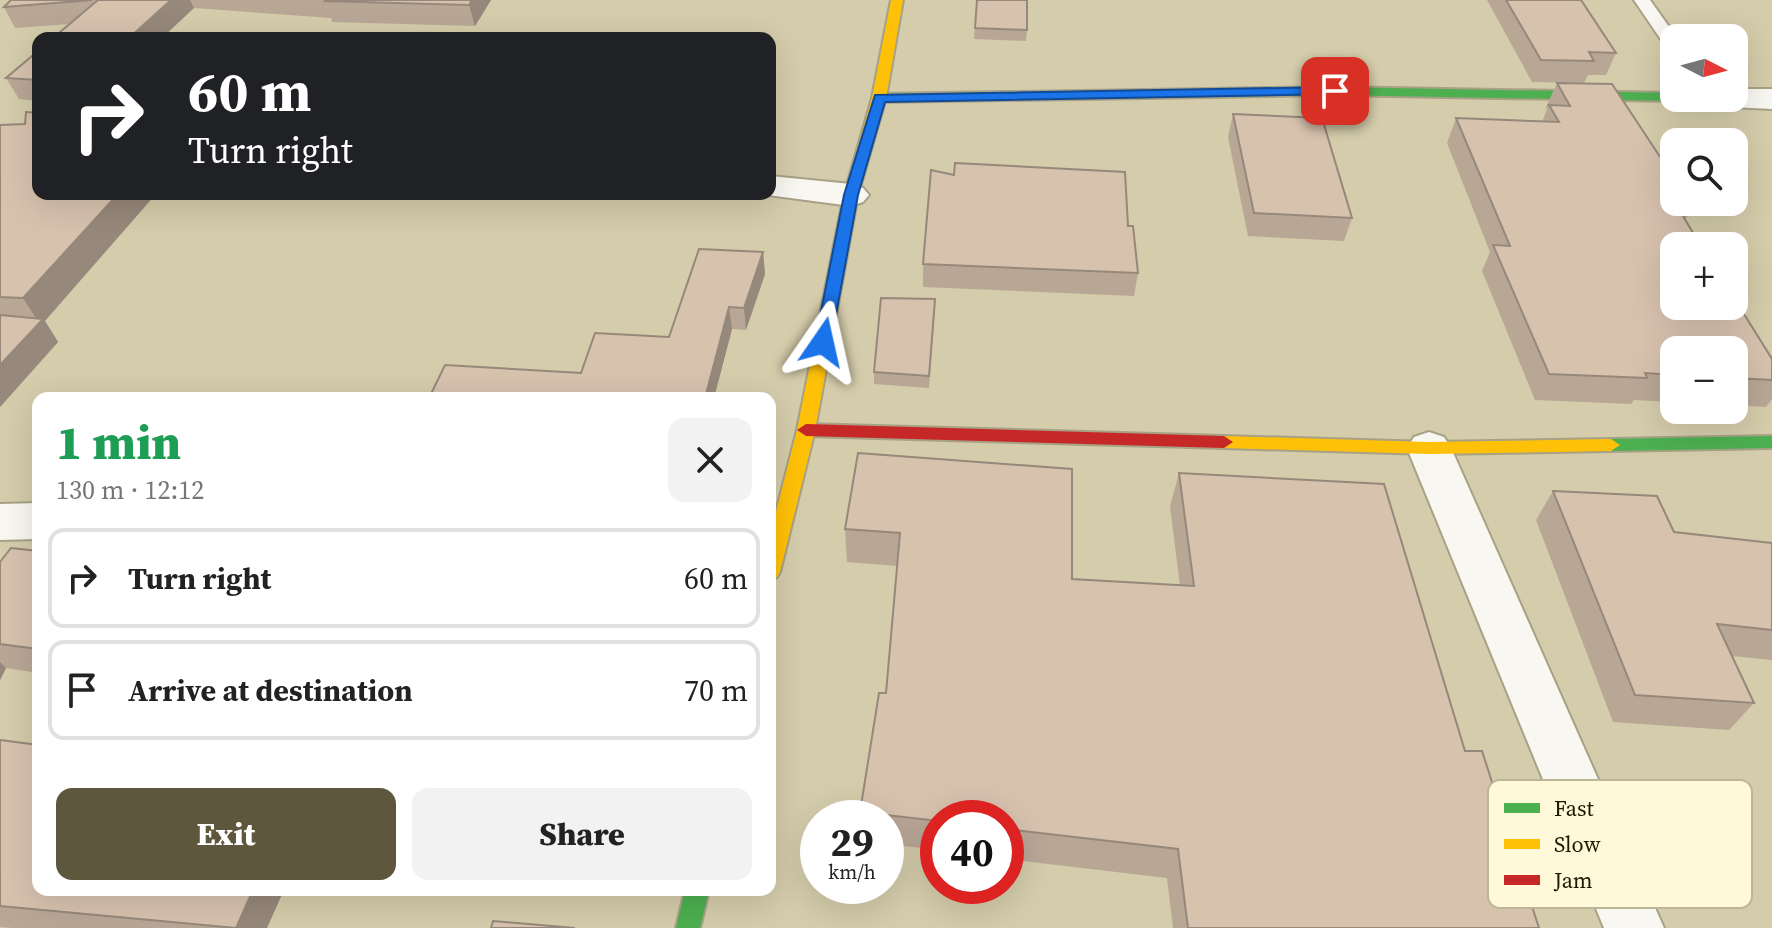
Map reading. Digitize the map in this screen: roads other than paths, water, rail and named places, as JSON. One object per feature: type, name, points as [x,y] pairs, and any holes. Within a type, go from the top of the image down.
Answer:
[{"type":"street","points":[[776,538],[806,430],[851,195],[879,98],[897,0]]},
{"type":"street","points":[[879,98],[1335,91],[1660,97]]},
{"type":"street","points":[[1748,99],[1772,99]]},
{"type":"street","points":[[776,187],[851,195]]},
{"type":"street","points":[[806,430],[1429,448],[1772,442]]},
{"type":"street","points":[[1429,448],[1571,780]]},
{"type":"street","points":[[0,522],[32,521]]},
{"type":"street","points":[[688,928],[696,896]]},
{"type":"street","points":[[1625,908],[1634,928]]},
{"type":"lane","points":[[1642,0],[1660,26]]}]
